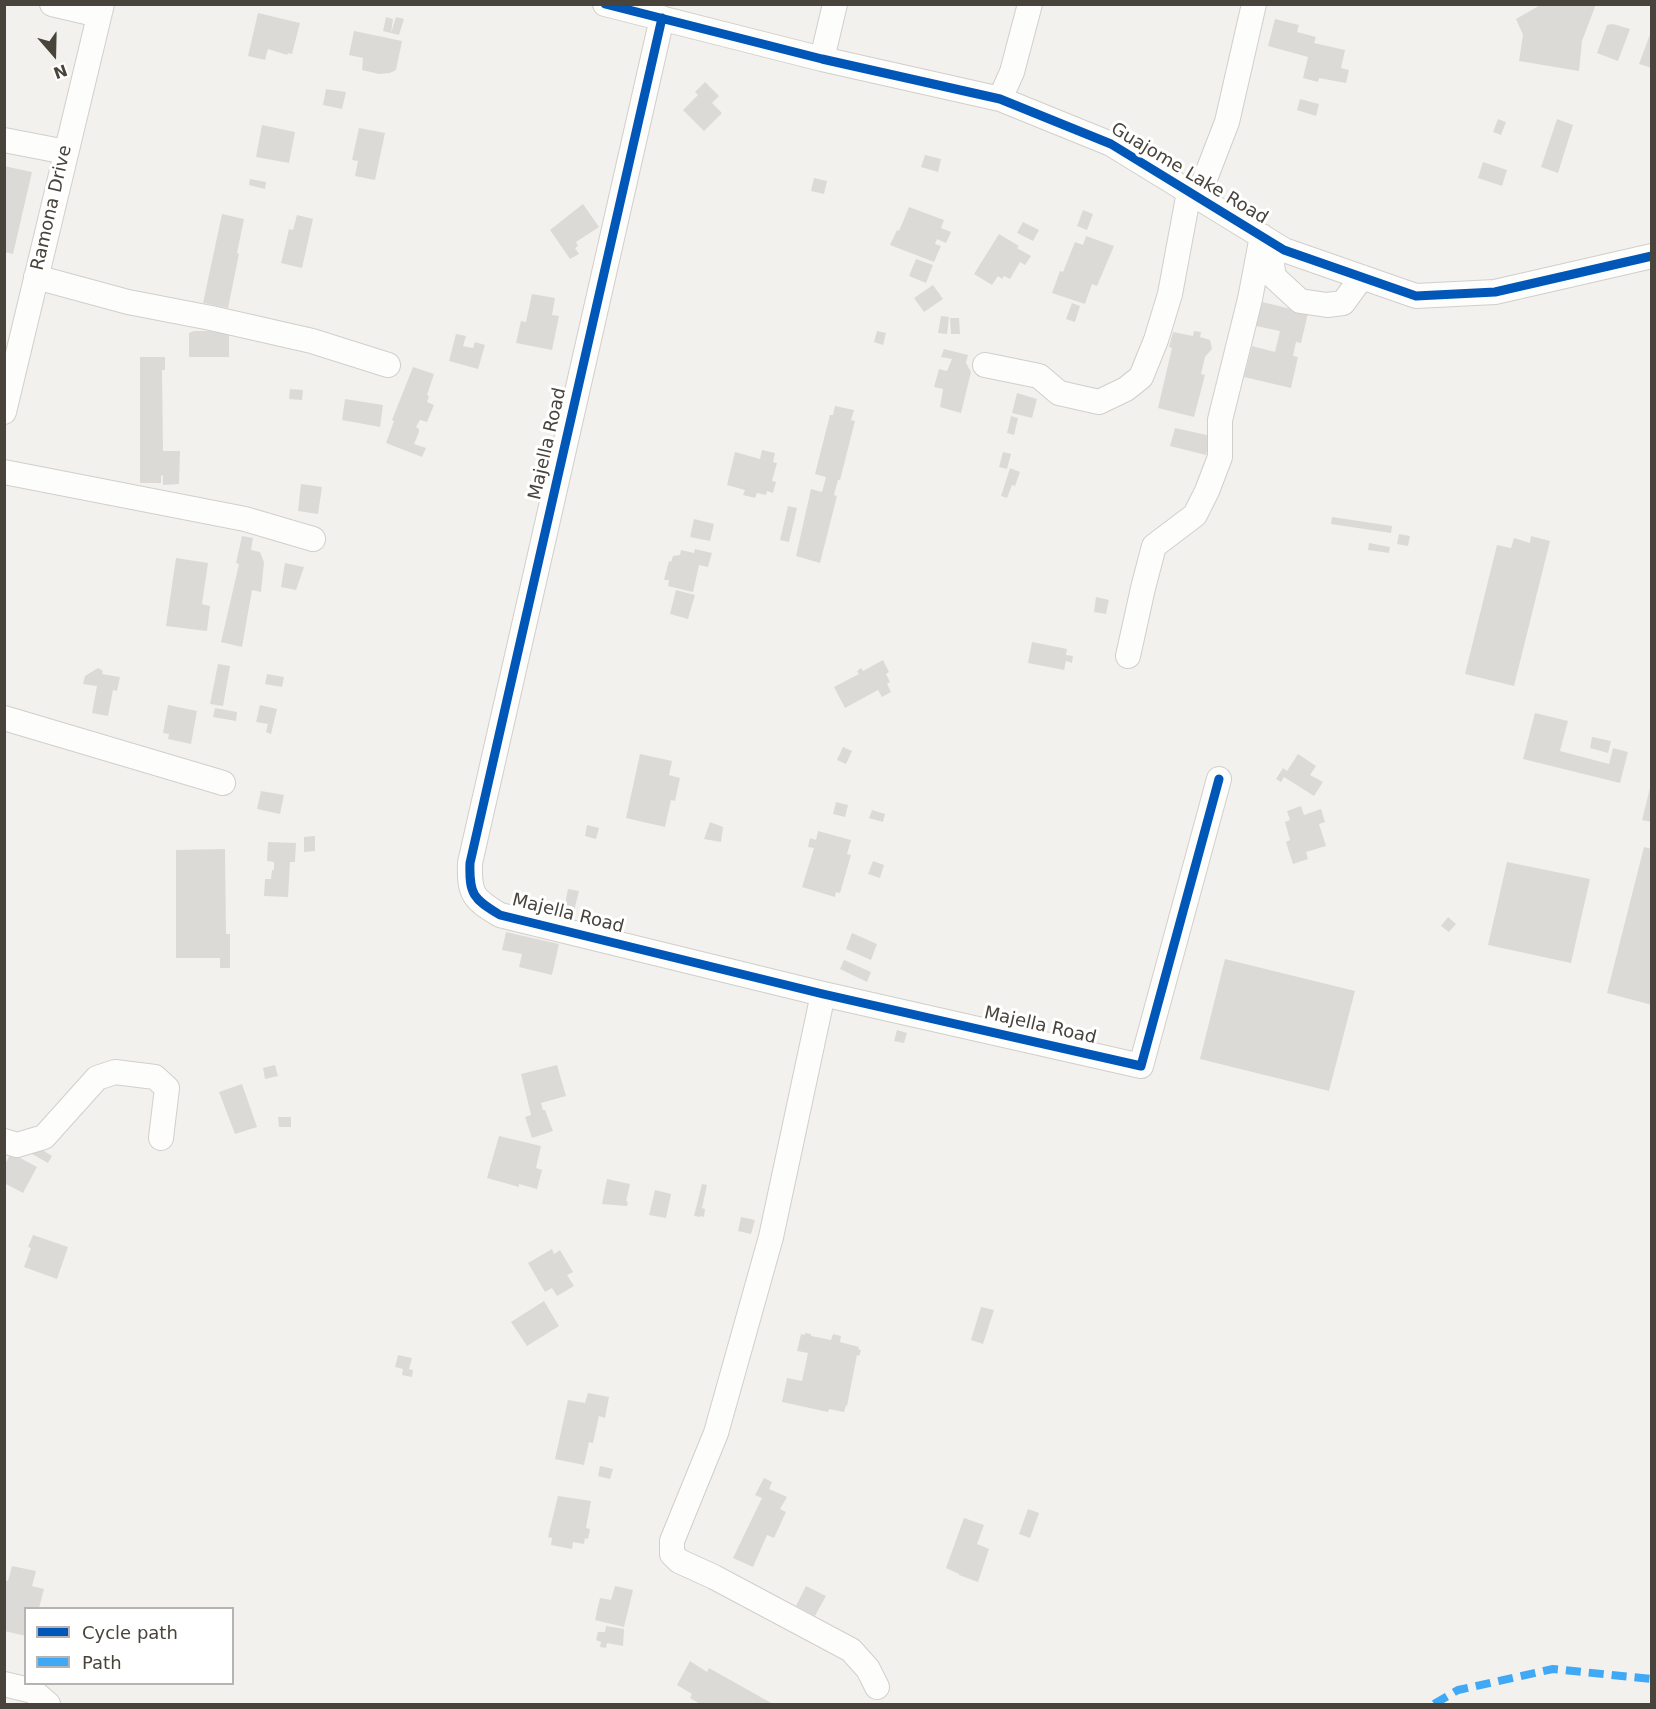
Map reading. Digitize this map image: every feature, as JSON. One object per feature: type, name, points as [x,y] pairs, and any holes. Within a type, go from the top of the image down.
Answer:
[{"type":"street","points":[[52,4],[100,10]]},
{"type":"street","name":"Guajome Lake Road","points":[[605,4],[665,14],[822,59],[1000,99],[1111,144],[1284,250],[1416,296],[1495,292],[1652,256]]},
{"type":"street","points":[[822,59],[835,4]]},
{"type":"street","points":[[1000,99],[1012,72],[1030,4]]},
{"type":"street","points":[[985,365],[1039,376],[1059,393],[1099,402],[1126,389],[1141,378],[1170,294],[1194,194],[1227,122],[1254,4]]},
{"type":"street","name":"Ramona Drive","points":[[4,412],[100,10]]},
{"type":"street","name":"Majella Road","points":[[665,14],[470,863],[470,884],[479,903],[500,915],[823,994],[1142,1066],[1219,779]]},
{"type":"street","points":[[4,140],[64,160]]},
{"type":"street","points":[[4,155],[64,160]]},
{"type":"street","points":[[1268,240],[1274,277],[1300,301],[1327,305],[1343,303],[1362,277]]},
{"type":"street","points":[[1128,656],[1154,546],[1195,515],[1220,458],[1220,420],[1250,299],[1268,240]]},
{"type":"street","points":[[36,277],[129,302],[312,341],[388,365]]},
{"type":"street","points":[[4,472],[245,519],[313,539]]},
{"type":"street","points":[[4,718],[223,783]]},
{"type":"street","points":[[823,994],[771,1237],[716,1433],[672,1541],[672,1554],[679,1561],[714,1577],[851,1650],[868,1669],[877,1687]]},
{"type":"street","points":[[4,1141],[17,1145],[44,1137],[97,1078],[115,1072],[155,1077],[167,1088],[161,1138]]},
{"type":"street","points":[[4,1684],[33,1691],[48,1704]]},
{"type":"building","points":[[1542,4],[1596,4],[1582,41],[1579,71],[1519,61],[1523,35],[1516,19]]},
{"type":"building","points":[[258,13],[300,23],[292,54],[287,55],[268,49],[265,60],[248,56]]},
{"type":"building","points":[[386,17],[393,19],[391,33],[383,31]]},
{"type":"building","points":[[396,17],[404,19],[399,35],[391,33]]},
{"type":"building","points":[[1275,19],[1299,25],[1297,32],[1316,37],[1314,43],[1345,50],[1341,68],[1349,70],[1346,83],[1319,78],[1318,82],[1303,78],[1308,57],[1268,46]]},
{"type":"building","points":[[1613,24],[1630,29],[1618,61],[1597,53],[1607,25]]},
{"type":"building","points":[[1652,29],[1652,68],[1639,64]]},
{"type":"building","points":[[354,31],[402,41],[396,70],[379,74],[362,70],[363,58],[349,55]]},
{"type":"building","points":[[705,82],[719,96],[712,103],[722,113],[704,131],[683,110],[698,95],[695,92]]},
{"type":"building","points":[[326,89],[346,92],[342,109],[323,105]]},
{"type":"building","points":[[1300,99],[1319,104],[1316,116],[1297,110]]},
{"type":"building","points":[[1498,119],[1506,122],[1501,135],[1493,132]]},
{"type":"building","points":[[1557,119],[1573,125],[1558,173],[1541,167]]},
{"type":"building","points":[[262,125],[295,132],[289,163],[256,157]]},
{"type":"building","points":[[359,128],[385,133],[375,180],[355,176],[358,161],[352,160]]},
{"type":"building","points":[[925,155],[941,159],[938,172],[921,167]]},
{"type":"building","points":[[1483,162],[1507,170],[1502,186],[1478,178]]},
{"type":"building","points":[[4,166],[32,172],[13,254],[4,252]]},
{"type":"building","points":[[814,178],[827,181],[824,194],[811,191]]},
{"type":"building","points":[[250,179],[266,182],[265,189],[249,185]]},
{"type":"building","points":[[583,204],[599,227],[576,242],[578,246],[575,248],[579,254],[570,259],[550,230]]},
{"type":"building","points":[[909,207],[944,220],[941,228],[951,232],[946,243],[937,239],[935,244],[941,246],[934,262],[890,245]]},
{"type":"building","points":[[1083,210],[1093,214],[1087,230],[1077,226]]},
{"type":"building","points":[[222,214],[244,219],[228,308],[203,303]]},
{"type":"building","points":[[297,215],[313,219],[302,268],[281,263],[289,229],[293,230]]},
{"type":"building","points":[[1023,222],[1039,230],[1033,241],[1017,233]]},
{"type":"building","points":[[999,234],[1031,256],[1025,265],[1020,262],[1010,279],[1004,276],[1002,279],[998,276],[992,285],[974,274]]},
{"type":"building","points":[[1086,236],[1114,246],[1097,286],[1092,284],[1085,304],[1052,293],[1075,242],[1083,245]]},
{"type":"building","points":[[916,259],[933,265],[926,283],[909,276]]},
{"type":"building","points":[[933,285],[943,299],[924,312],[914,298]]},
{"type":"building","points":[[532,294],[555,298],[552,315],[559,316],[552,350],[516,343],[521,321],[526,322]]},
{"type":"building","points":[[1262,302],[1308,313],[1301,343],[1296,342],[1293,356],[1298,357],[1291,388],[1244,377],[1252,346],[1275,352],[1280,331],[1256,326]]},
{"type":"building","points":[[1072,303],[1080,306],[1075,322],[1066,319]]},
{"type":"building","points":[[941,316],[949,317],[947,334],[938,333]]},
{"type":"building","points":[[950,318],[959,318],[960,334],[951,334]]},
{"type":"building","points":[[229,331],[229,357],[189,357],[189,333]]},
{"type":"building","points":[[877,331],[886,333],[883,345],[874,342]]},
{"type":"building","points":[[1194,331],[1201,332],[1200,337],[1210,340],[1212,349],[1205,357],[1201,374],[1205,375],[1194,417],[1158,408],[1172,348],[1169,347],[1173,332],[1193,336]]},
{"type":"building","points":[[456,334],[466,336],[463,346],[473,348],[475,342],[485,345],[478,369],[449,361]]},
{"type":"building","points":[[944,349],[968,355],[966,363],[971,372],[961,413],[940,407],[943,389],[934,387],[939,369],[947,371],[952,359],[941,357]]},
{"type":"building","points":[[140,357],[165,357],[165,370],[162,370],[163,451],[180,451],[179,484],[163,485],[163,475],[161,483],[140,483]]},
{"type":"building","points":[[413,367],[434,374],[427,402],[434,405],[427,422],[420,420],[416,427],[419,432],[414,444],[426,448],[422,457],[386,443],[394,421],[392,420]]},
{"type":"building","points":[[290,389],[303,390],[302,400],[289,399]]},
{"type":"building","points":[[1017,393],[1037,399],[1032,418],[1012,413]]},
{"type":"building","points":[[345,399],[383,405],[380,427],[342,420]]},
{"type":"building","points":[[835,406],[854,410],[851,420],[855,421],[834,495],[837,496],[820,563],[796,556],[811,489],[822,492],[826,477],[815,474],[830,415],[833,415]]},
{"type":"building","points":[[1011,416],[1018,418],[1014,435],[1007,433]]},
{"type":"building","points":[[1175,428],[1211,436],[1206,455],[1170,446]]},
{"type":"building","points":[[762,450],[775,453],[773,462],[777,463],[772,481],[776,482],[773,493],[767,491],[766,495],[757,493],[755,498],[743,495],[745,490],[727,485],[735,452],[760,459]]},
{"type":"building","points":[[1003,452],[1011,454],[1007,469],[999,467]]},
{"type":"building","points":[[1010,468],[1020,472],[1007,498],[1001,496]]},
{"type":"building","points":[[301,484],[322,487],[318,514],[298,511]]},
{"type":"building","points":[[788,506],[797,508],[789,542],[780,540]]},
{"type":"building","points":[[1332,517],[1392,526],[1391,533],[1331,524]]},
{"type":"building","points":[[694,519],[714,524],[710,541],[690,537]]},
{"type":"building","points":[[1399,534],[1410,536],[1408,546],[1397,544]]},
{"type":"building","points":[[242,536],[253,538],[251,550],[260,552],[264,562],[261,592],[252,590],[242,647],[221,642],[239,564],[236,563]]},
{"type":"building","points":[[1531,536],[1550,541],[1514,686],[1465,674],[1497,545],[1511,548],[1514,538],[1530,543]]},
{"type":"building","points":[[1369,543],[1390,547],[1389,553],[1368,550]]},
{"type":"building","points":[[695,549],[712,553],[708,567],[699,565],[693,592],[668,586],[669,580],[664,580],[669,561],[671,562],[673,556],[680,555],[681,550],[694,553]]},
{"type":"building","points":[[176,558],[208,563],[202,604],[210,606],[207,631],[166,626]]},
{"type":"building","points":[[285,563],[304,567],[296,590],[281,587]]},
{"type":"building","points":[[676,590],[695,595],[688,619],[670,614]]},
{"type":"building","points":[[1096,597],[1109,600],[1106,614],[1094,612]]},
{"type":"building","points":[[1032,642],[1067,649],[1066,655],[1073,656],[1072,663],[1066,661],[1064,670],[1028,663]]},
{"type":"building","points":[[883,660],[889,672],[886,674],[890,682],[887,684],[891,692],[882,697],[878,690],[845,708],[834,687],[859,674],[857,671],[861,668],[863,671]]},
{"type":"building","points":[[218,664],[230,666],[223,706],[210,704]]},
{"type":"building","points":[[98,668],[103,671],[102,674],[120,677],[117,691],[113,690],[108,716],[92,713],[97,686],[83,684],[85,676]]},
{"type":"building","points":[[267,674],[284,677],[282,687],[265,684]]},
{"type":"building","points":[[168,705],[197,711],[191,744],[168,739],[169,734],[163,733]]},
{"type":"building","points":[[260,705],[277,709],[271,734],[266,732],[268,724],[256,722]]},
{"type":"building","points":[[215,708],[237,712],[236,721],[213,717]]},
{"type":"building","points":[[1535,713],[1568,721],[1560,751],[1609,764],[1613,748],[1628,752],[1620,783],[1523,759]]},
{"type":"building","points":[[1592,737],[1611,741],[1608,753],[1590,748]]},
{"type":"building","points":[[843,747],[852,751],[846,764],[837,760]]},
{"type":"building","points":[[640,754],[672,761],[669,775],[680,778],[675,801],[671,800],[665,827],[626,818]]},
{"type":"building","points":[[1298,754],[1316,766],[1310,775],[1323,782],[1314,796],[1284,777],[1281,782],[1276,779],[1283,768],[1287,771]]},
{"type":"building","points":[[1652,784],[1652,822],[1642,820]]},
{"type":"building","points":[[261,791],[284,795],[280,814],[257,809]]},
{"type":"building","points":[[836,802],[848,805],[845,817],[833,814]]},
{"type":"building","points":[[1301,806],[1304,815],[1321,809],[1325,822],[1319,824],[1326,846],[1306,852],[1308,859],[1293,864],[1286,842],[1290,840],[1285,822],[1290,820],[1287,811]]},
{"type":"building","points":[[872,810],[885,814],[883,822],[869,818]]},
{"type":"building","points":[[710,822],[723,827],[721,842],[704,839]]},
{"type":"building","points":[[587,825],[599,828],[596,839],[585,836]]},
{"type":"building","points":[[818,831],[851,840],[847,854],[851,855],[840,893],[836,892],[835,897],[802,887],[814,848],[808,847],[810,838],[816,840]]},
{"type":"building","points":[[315,836],[315,851],[304,852],[304,837]]},
{"type":"building","points":[[268,842],[296,843],[295,862],[290,862],[288,897],[264,896],[265,879],[271,879],[272,870],[274,870],[274,862],[267,861]]},
{"type":"building","points":[[1644,847],[1652,849],[1652,1005],[1607,993]]},
{"type":"building","points":[[225,849],[226,934],[230,934],[230,968],[220,968],[220,958],[176,958],[176,850]]},
{"type":"building","points":[[873,861],[884,865],[880,878],[868,874]]},
{"type":"building","points":[[1507,862],[1590,879],[1571,963],[1488,945]]},
{"type":"building","points":[[568,889],[579,891],[574,911],[564,909]]},
{"type":"building","points":[[1448,917],[1456,924],[1449,932],[1441,926]]},
{"type":"building","points":[[506,932],[559,944],[552,975],[519,967],[522,954],[502,950]]},
{"type":"building","points":[[852,933],[877,944],[871,960],[846,949]]},
{"type":"building","points":[[1225,959],[1355,991],[1329,1091],[1200,1059]]},
{"type":"building","points":[[844,960],[871,972],[867,982],[840,969]]},
{"type":"building","points":[[897,1030],[907,1033],[904,1043],[894,1041]]},
{"type":"building","points":[[275,1065],[278,1076],[265,1079],[263,1068]]},
{"type":"building","points":[[557,1065],[566,1096],[541,1103],[553,1131],[532,1138],[525,1117],[531,1115],[521,1074]]},
{"type":"building","points":[[242,1084],[257,1127],[235,1134],[219,1092]]},
{"type":"building","points":[[278,1117],[291,1117],[291,1127],[279,1127]]},
{"type":"building","points":[[499,1136],[541,1146],[536,1168],[542,1170],[537,1189],[519,1184],[519,1187],[487,1178]]},
{"type":"building","points":[[36,1146],[52,1156],[48,1163],[32,1154]]},
{"type":"building","points":[[11,1153],[37,1167],[23,1193],[4,1183],[4,1166]]},
{"type":"building","points":[[607,1179],[630,1184],[627,1206],[602,1204]]},
{"type":"building","points":[[702,1184],[707,1185],[702,1208],[705,1209],[704,1217],[700,1217],[694,1216]]},
{"type":"building","points":[[655,1190],[671,1194],[666,1218],[649,1215]]},
{"type":"building","points":[[741,1217],[755,1220],[751,1234],[738,1231]]},
{"type":"building","points":[[33,1235],[68,1247],[57,1279],[24,1267]]},
{"type":"building","points":[[552,1249],[554,1254],[560,1250],[573,1272],[567,1275],[574,1286],[557,1296],[552,1288],[545,1292],[528,1263]]},
{"type":"building","points":[[544,1301],[559,1326],[527,1346],[511,1322]]},
{"type":"building","points":[[981,1307],[994,1310],[983,1344],[971,1340]]},
{"type":"building","points":[[805,1333],[831,1340],[833,1334],[841,1336],[840,1342],[859,1347],[858,1349],[861,1350],[859,1356],[857,1355],[844,1412],[829,1409],[828,1412],[782,1402],[787,1378],[802,1381],[808,1353],[797,1351],[801,1334],[805,1335]]},
{"type":"building","points":[[398,1355],[412,1358],[409,1369],[413,1370],[412,1377],[402,1375],[403,1369],[395,1367]]},
{"type":"building","points":[[588,1393],[609,1397],[605,1418],[599,1416],[593,1443],[589,1442],[584,1465],[555,1459],[568,1400],[585,1403]]},
{"type":"building","points":[[600,1466],[613,1469],[610,1479],[598,1476]]},
{"type":"building","points":[[764,1478],[772,1482],[769,1489],[787,1497],[780,1509],[786,1512],[774,1538],[767,1535],[753,1567],[733,1558],[762,1498],[755,1495]]},
{"type":"building","points":[[558,1496],[591,1501],[586,1528],[590,1529],[588,1539],[585,1538],[584,1544],[573,1542],[572,1549],[551,1545],[552,1538],[548,1537]]},
{"type":"building","points":[[1028,1509],[1039,1513],[1030,1538],[1019,1534]]},
{"type":"building","points":[[964,1518],[984,1525],[977,1544],[989,1549],[978,1582],[946,1568]]},
{"type":"building","points":[[12,1566],[36,1571],[32,1586],[44,1589],[39,1607],[24,1607],[24,1636],[4,1631],[6,1605],[4,1605],[4,1580],[8,1581]]},
{"type":"building","points":[[615,1586],[633,1590],[624,1627],[595,1620],[600,1598],[611,1600]]},
{"type":"building","points":[[806,1586],[826,1596],[815,1616],[796,1606]]},
{"type":"building","points":[[606,1626],[624,1629],[623,1646],[607,1643],[606,1648],[600,1647],[601,1642],[596,1640],[598,1632],[605,1632]]},
{"type":"building","points":[[690,1661],[707,1672],[709,1668],[773,1704],[700,1704],[690,1698],[692,1694],[677,1685]]},
{"type":"marked path","points":[[1434,1704],[1458,1690],[1553,1669],[1652,1679]]},
{"type":"cycle path","points":[[605,4],[822,59],[1000,99],[1111,144],[1284,250],[1416,296],[1495,292],[1652,256]]},
{"type":"cycle path","points":[[662,18],[470,863],[470,882],[474,895],[500,915],[823,994],[1141,1066],[1219,779]]}]
